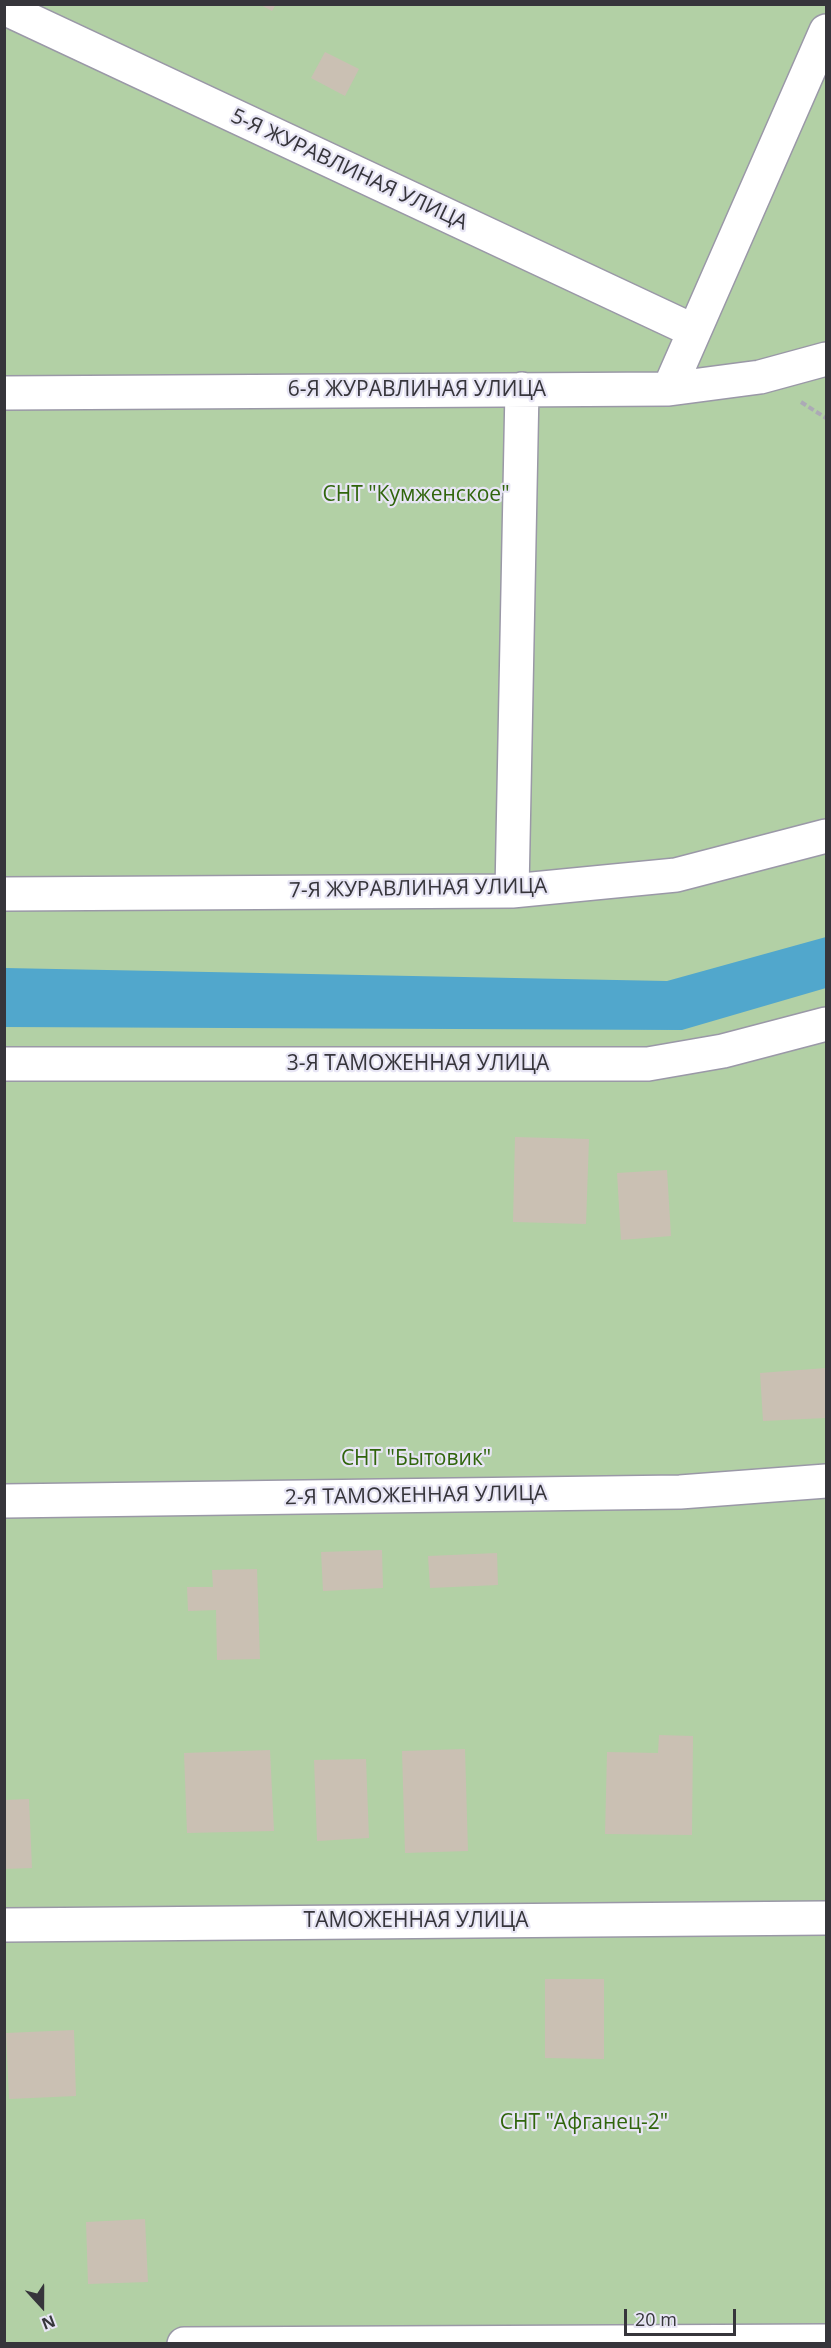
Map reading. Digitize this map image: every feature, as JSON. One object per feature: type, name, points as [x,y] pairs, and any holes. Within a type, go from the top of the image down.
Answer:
[{"type":"street","name":"5-Я ЖУРАВЛИНАЯ УЛИЦА","points":[[4,8],[694,331]]},
{"type":"street","points":[[669,389],[826,32]]},
{"type":"street","name":"6-Я ЖУРАВЛИНАЯ УЛИЦА","points":[[4,393],[669,389],[760,377],[826,359]]},
{"type":"street","points":[[512,891],[522,389]]},
{"type":"street","name":"7-Я ЖУРАВЛИНАЯ УЛИЦА","points":[[4,894],[512,891],[676,875],[826,836]]},
{"type":"street","name":"3-Я ТАМОЖЕННАЯ УЛИЦА","points":[[4,1064],[648,1064],[723,1051],[826,1024]]},
{"type":"street","name":"2-Я ТАМОЖЕННАЯ УЛИЦА","points":[[4,1501],[680,1492],[826,1481]]},
{"type":"street","name":"ТАМОЖЕННАЯ УЛИЦА","points":[[4,1925],[826,1918]]},
{"type":"street","points":[[184,2343],[826,2341]]},
{"type":"green space","points":[[5,5],[826,5],[826,2343],[5,2344]]},
{"type":"water","points":[[826,937],[826,988],[682,1030],[5,1027],[5,968],[667,981]]},
{"type":"building","points":[[259,4],[276,4],[272,11]]},
{"type":"building","points":[[325,52],[359,69],[345,96],[311,78]]},
{"type":"building","points":[[515,1137],[589,1139],[586,1224],[513,1222]]},
{"type":"building","points":[[667,1170],[671,1236],[621,1240],[617,1173]]},
{"type":"building","points":[[826,1368],[826,1418],[763,1421],[760,1373]]},
{"type":"building","points":[[382,1550],[383,1588],[323,1591],[321,1552]]},
{"type":"building","points":[[497,1553],[498,1585],[430,1588],[428,1556]]},
{"type":"building","points":[[257,1569],[260,1659],[217,1660],[216,1610],[188,1611],[187,1587],[213,1587],[212,1570]]},
{"type":"building","points":[[659,1735],[693,1736],[692,1835],[605,1834],[607,1752],[658,1753]]},
{"type":"building","points":[[465,1749],[468,1851],[405,1853],[402,1751]]},
{"type":"building","points":[[270,1750],[274,1831],[187,1833],[184,1753]]},
{"type":"building","points":[[366,1759],[369,1838],[317,1841],[314,1760]]},
{"type":"building","points":[[29,1799],[32,1868],[4,1869],[4,1800]]},
{"type":"building","points":[[545,1979],[604,1979],[604,2059],[545,2058]]},
{"type":"building","points":[[74,2030],[76,2096],[9,2099],[6,2033]]},
{"type":"building","points":[[145,2219],[148,2282],[88,2284],[86,2222]]},
{"type":"park label","name":"СНТ \"Кумженское\"","points":[[416,495]]},
{"type":"park label","name":"СНТ \"Бытовик\"","points":[[416,1459]]},
{"type":"park label","name":"СНТ \"Афганец-2\"","points":[[584,2123]]}]
